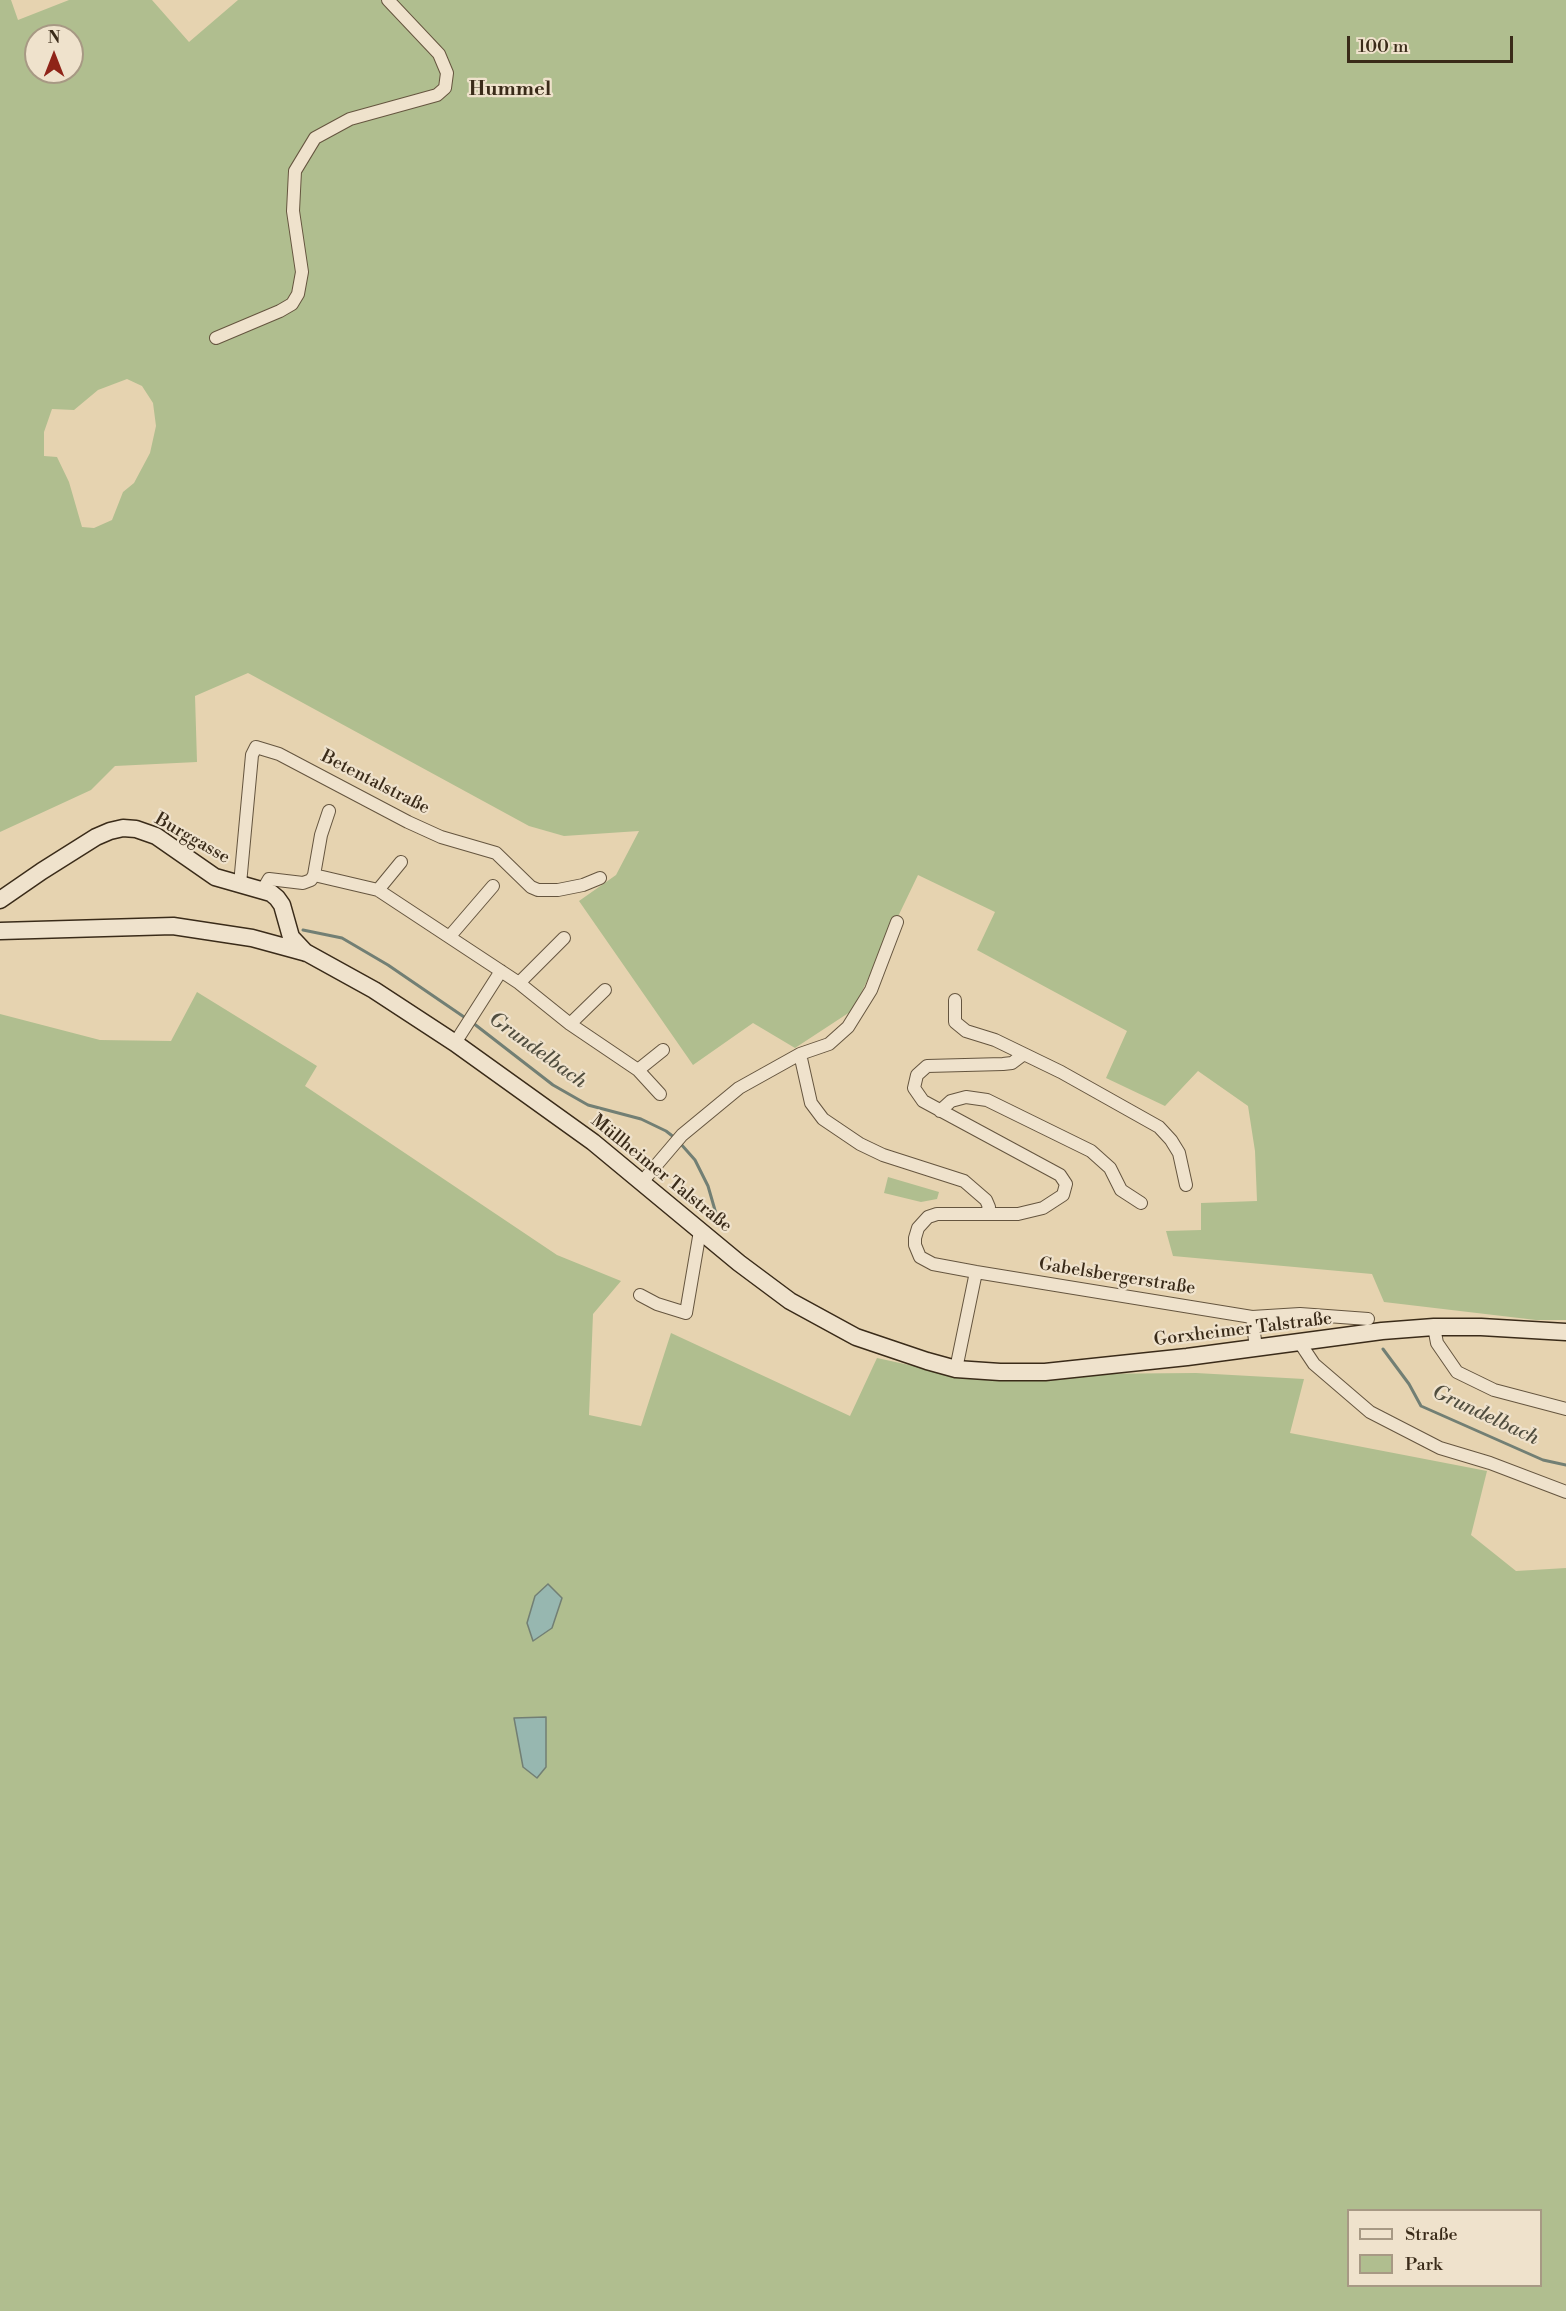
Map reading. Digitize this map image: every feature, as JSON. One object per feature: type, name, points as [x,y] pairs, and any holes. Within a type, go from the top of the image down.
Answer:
[{"type":"main road","name":"Burggasse","points":[[0,900],[96,837],[123,828],[136,829],[156,836],[206,872],[225,881],[271,893],[280,901],[288,929],[295,943],[307,953]]},
{"type":"main road","points":[[0,912],[5,931]]},
{"type":"main road","name":"Müllheimer Talstraße","points":[[5,931],[144,925],[173,926],[252,938],[307,953],[374,990],[455,1043],[593,1142],[739,1263],[805,1310],[856,1337],[927,1361]]},
{"type":"main road","points":[[273,944],[288,929]]},
{"type":"main road","name":"Gorxheimer Talstraße","points":[[927,1361],[956,1369],[1045,1372],[1382,1331],[1434,1327],[1566,1332]]},
{"type":"street","points":[[216,338],[280,311],[292,304],[298,294],[302,272],[293,211],[295,171],[315,138],[350,119],[437,95],[445,88],[447,73],[439,54],[388,0]]},
{"type":"street","name":"Betentalstraße","points":[[240,884],[252,755],[256,747],[279,754],[416,826],[441,837],[495,853],[531,887],[538,890],[575,887],[600,878]]},
{"type":"street","points":[[262,891],[269,879],[303,883],[311,880],[329,811]]},
{"type":"street","points":[[378,890],[401,862]]},
{"type":"street","points":[[314,875],[378,890],[519,983],[570,1024],[638,1070],[660,1094]]},
{"type":"street","points":[[450,936],[493,886]]},
{"type":"street","points":[[642,1182],[682,1135],[738,1088],[800,1054],[829,1044],[848,1027],[871,990],[897,922]]},
{"type":"street","points":[[519,983],[564,938]]},
{"type":"street","points":[[455,1043],[501,971]]},
{"type":"street","points":[[570,1024],[605,990]]},
{"type":"street","points":[[955,1000],[955,1022],[966,1031],[995,1040],[1024,1054],[1159,1127],[1179,1153],[1186,1185]]},
{"type":"street","points":[[638,1070],[663,1050]]},
{"type":"street","points":[[800,1054],[811,1103],[823,1119],[883,1155],[964,1181],[986,1200],[989,1208],[986,1214],[1018,1214],[1043,1208],[1063,1194],[1066,1184],[1064,1179],[923,1101],[914,1089],[917,1075],[927,1066],[1012,1063],[1024,1054]]},
{"type":"street","points":[[940,1111],[951,1101],[966,1097],[987,1100],[1091,1151],[1110,1168],[1121,1190],[1141,1203]]},
{"type":"street","name":"Gabelsbergerstraße","points":[[986,1214],[937,1214],[928,1217],[918,1228],[915,1245],[917,1252],[926,1261],[976,1272],[1252,1317],[1300,1314],[1368,1319]]},
{"type":"street","points":[[640,1295],[657,1304],[686,1313],[700,1231]]},
{"type":"street","points":[[956,1369],[976,1272]]},
{"type":"street","points":[[1252,1317],[1256,1348]]},
{"type":"street","points":[[1434,1327],[1437,1343],[1457,1372],[1494,1390],[1566,1409]]},
{"type":"street","points":[[1300,1342],[1314,1364],[1370,1412],[1440,1448],[1490,1463],[1566,1491]]},
{"type":"green space","points":[[0,0],[11,0],[18,20],[69,0],[152,0],[189,42],[238,0],[1566,0],[1566,1320],[1536,1320],[1384,1302],[1372,1274],[1173,1256],[1166,1231],[1201,1230],[1201,1203],[1257,1201],[1255,1151],[1248,1106],[1198,1071],[1165,1106],[1106,1078],[1127,1031],[977,950],[995,912],[918,875],[853,1010],[795,1048],[753,1023],[693,1065],[579,901],[616,875],[639,831],[564,836],[529,826],[248,673],[195,696],[197,762],[115,766],[91,790],[0,832]],"holes":[[[127,379],[142,386],[153,403],[156,426],[150,453],[134,483],[123,492],[112,520],[94,528],[82,527],[69,482],[57,457],[44,456],[44,432],[52,409],[74,410],[98,390]]]},
{"type":"green space","points":[[197,992],[317,1066],[305,1086],[557,1255],[621,1281],[593,1314],[589,1415],[641,1426],[671,1333],[850,1416],[877,1358],[955,1375],[1196,1373],[1304,1379],[1290,1433],[1487,1471],[1471,1535],[1516,1571],[1566,1568],[1566,2311],[0,2311],[0,1014],[100,1040],[171,1041]]},
{"type":"green space","points":[[888,1177],[939,1192],[937,1199],[921,1202],[884,1193]]},
{"type":"water","points":[[548,1584],[562,1598],[552,1628],[533,1641],[527,1623],[535,1596]]},
{"type":"water","points":[[546,1717],[546,1767],[537,1778],[523,1767],[514,1718]]},
{"type":"waterway","name":"Grundelbach","points":[[303,930],[342,938],[388,965],[467,1019]]},
{"type":"waterway","name":"Grundelbach","points":[[473,1023],[553,1085],[588,1105],[641,1119],[675,1138]]},
{"type":"waterway","name":"Grundelbach","points":[[680,1143],[695,1160],[708,1186],[719,1224]]},
{"type":"waterway","name":"Grundelbach","points":[[1383,1349],[1409,1384],[1421,1406],[1543,1460],[1566,1465]]},
{"type":"district","name":"Hummel","points":[[510,90]]}]
